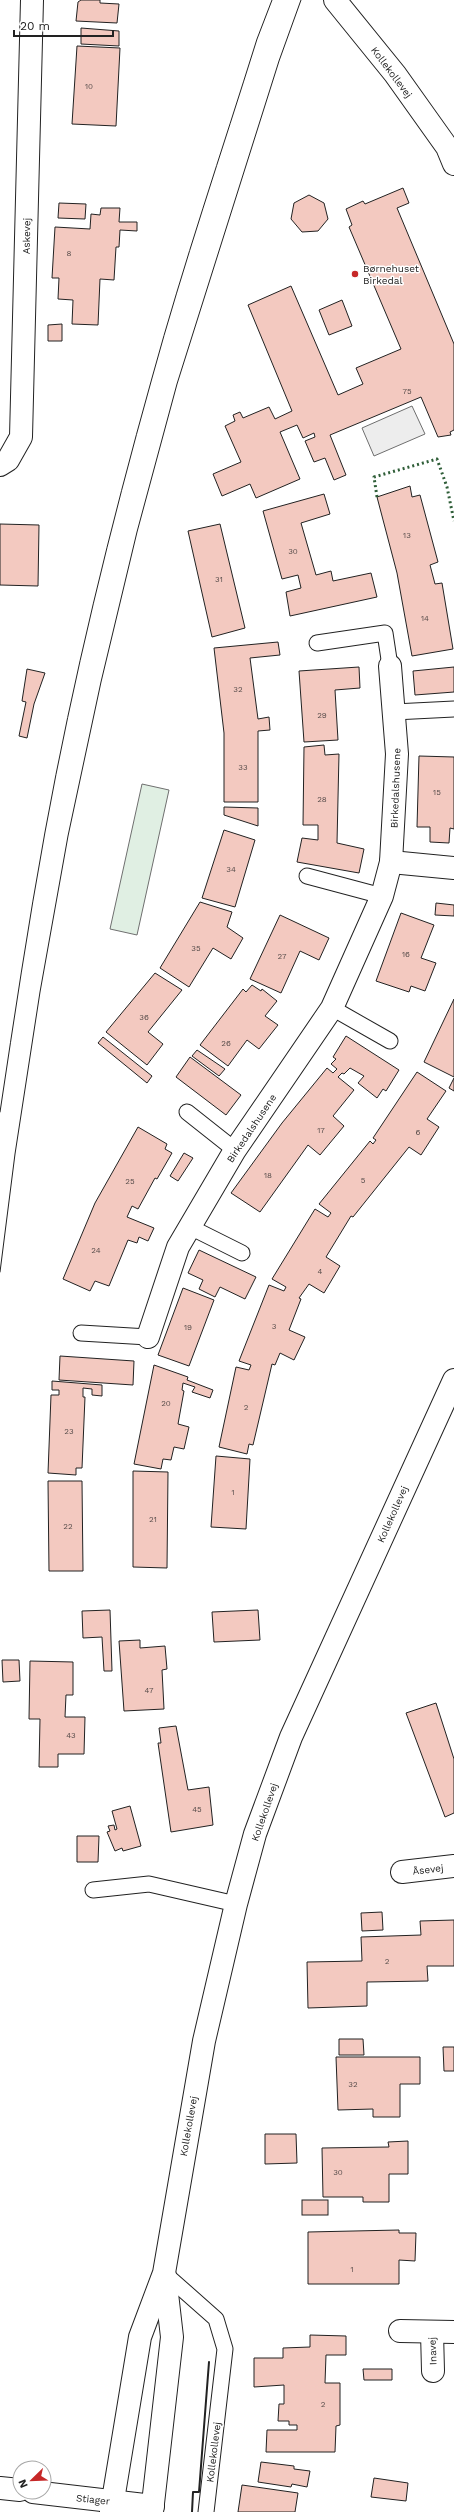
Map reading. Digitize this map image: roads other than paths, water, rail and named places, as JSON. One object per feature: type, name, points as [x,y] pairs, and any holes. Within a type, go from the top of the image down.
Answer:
[{"type":"street","name":"Askevej","points":[[0,465],[8,460],[21,437],[32,0]]},
{"type":"street","name":"Kollekollevej","points":[[335,0],[395,74],[452,155]]},
{"type":"street","name":"Birkedalshusene","points":[[148,1337],[178,1246],[235,1150],[332,1008],[382,896],[391,862],[397,754],[390,666]]},
{"type":"street","points":[[391,862],[454,868]]},
{"type":"street","name":"Kollekollevej","points":[[112,2507],[140,2337],[164,2273],[204,2041],[236,1904],[255,1834],[291,1737],[454,1380]]},
{"type":"street","name":"Åsevej","points":[[402,1872],[454,1866]]},
{"type":"street","name":"Kollekollevej","points":[[152,2509],[172,2337],[164,2273]]},
{"type":"street","name":"Inavej","points":[[400,2331],[454,2332]]},
{"type":"street","name":"Inavej","points":[[432,2332],[433,2371]]},
{"type":"street","points":[[0,2488],[12,2489]]},
{"type":"street","name":"Stiager","points":[[52,2496],[112,2507],[152,2509]]},
{"type":"lane","points":[[317,643],[385,633],[390,666]]},
{"type":"lane","points":[[394,712],[454,709]]},
{"type":"lane","points":[[307,876],[382,896]]},
{"type":"lane","points":[[332,1008],[390,1041]]},
{"type":"lane","points":[[187,1112],[235,1150]]},
{"type":"lane","points":[[190,1227],[242,1253]]},
{"type":"lane","name":"Birkedalshusene","points":[[81,1333],[148,1337]]},
{"type":"lane","points":[[93,1890],[149,1884],[236,1904]]},
{"type":"lane","name":"Kollekollevej","points":[[164,2273],[216,2320],[225,2349],[206,2512]]},
{"type":"tram line","points":[[0,1112],[45,832],[93,604],[136,434],[164,336],[257,39],[272,0]]},
{"type":"tram line","points":[[0,1272],[15,1154],[40,992],[68,836],[101,682],[137,532],[177,384],[279,61],[301,0]]},
{"type":"place","name":"Børnehuset Birkedal","points":[[355,274]]}]
